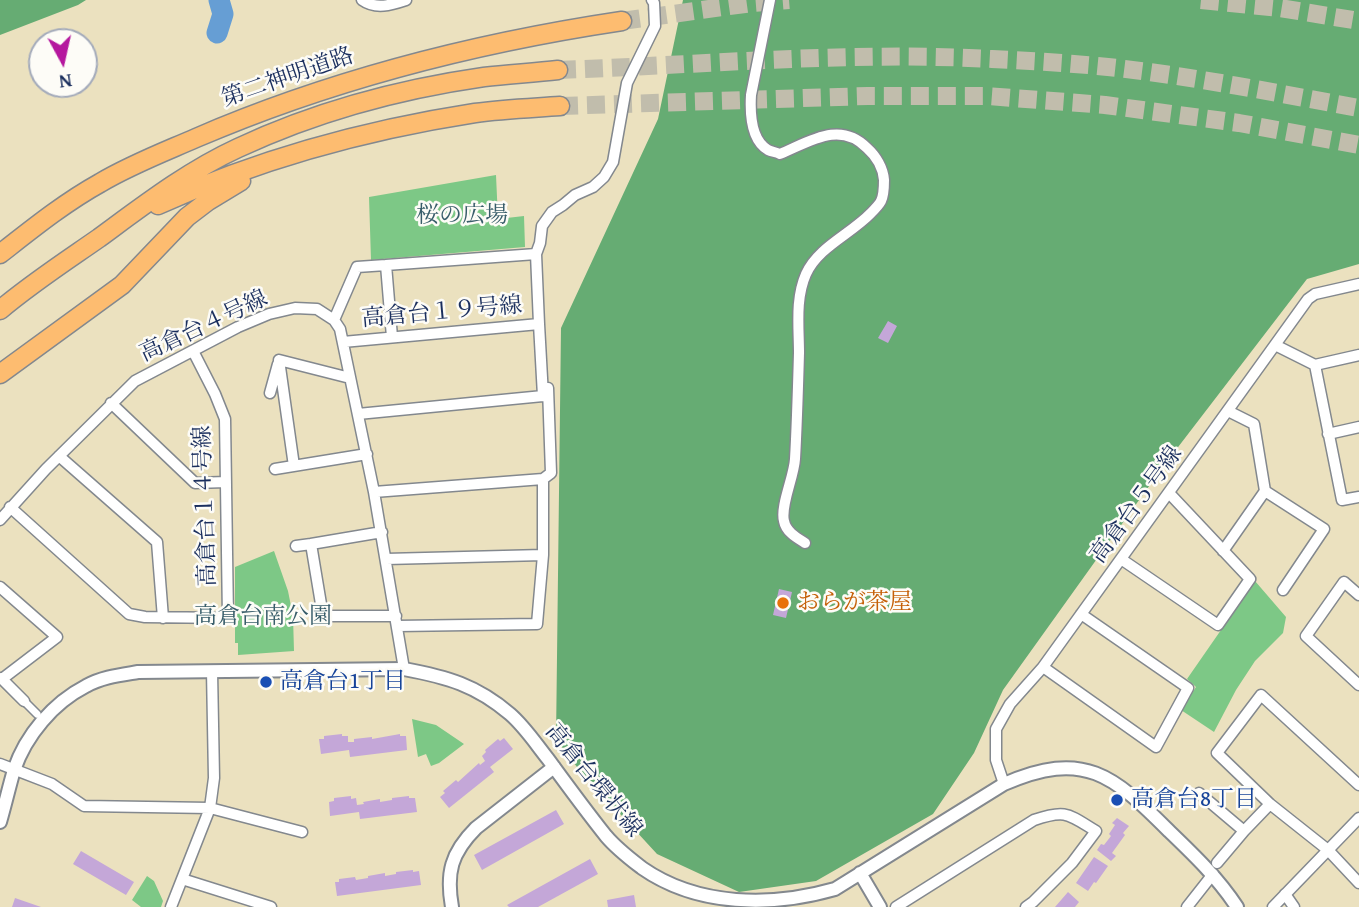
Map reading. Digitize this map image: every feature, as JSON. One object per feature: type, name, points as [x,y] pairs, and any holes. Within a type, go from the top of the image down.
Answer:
[{"type":"highway","name":"第二神明道路","points":[[0,254],[65,204],[102,181],[249,116],[337,85],[441,56],[505,41],[622,21]]},
{"type":"highway","name":"第二神明道路","points":[[0,310],[143,205],[188,175],[237,148],[357,104],[418,89],[483,77],[558,70]]},
{"type":"highway","name":"第二神明道路","points":[[100,237],[140,214],[278,158],[406,125],[478,113],[560,106]]},
{"type":"highway","points":[[0,374],[122,285],[180,224],[208,201],[243,180],[338,141]]},
{"type":"street","points":[[362,0],[366,4],[386,7],[406,0]]},
{"type":"street","points":[[539,324],[536,254],[542,226],[552,212],[575,195],[593,187],[604,177],[612,162],[627,83],[655,26],[652,0]]},
{"type":"street","points":[[770,0],[751,95],[750,110],[758,139],[766,149],[780,154],[821,136],[852,136],[870,150],[883,173],[884,186],[881,201],[863,223],[814,260],[806,272],[800,290],[794,474],[783,509],[784,522],[789,532],[805,543]]},
{"type":"street","points":[[404,668],[367,454],[340,329],[334,320],[357,267],[536,254]]},
{"type":"street","points":[[386,265],[392,337]]},
{"type":"street","name":"高倉台５号線","points":[[1004,784],[996,760],[996,729],[1010,705],[1043,667],[1308,299],[1315,294],[1359,284]]},
{"type":"street","name":"高倉台４号線","points":[[0,520],[59,456],[135,381],[238,327],[269,314],[295,308],[317,309],[334,320]]},
{"type":"street","name":"高倉台１９号線","points":[[343,342],[539,324],[543,396],[358,414]]},
{"type":"street","points":[[1275,345],[1315,365],[1359,355]]},
{"type":"street","name":"高倉台１４号線","points":[[10,508],[129,614],[163,618],[228,618],[225,419],[193,351]]},
{"type":"street","points":[[279,360],[350,378]]},
{"type":"street","points":[[270,393],[279,360]]},
{"type":"street","points":[[279,360],[294,466]]},
{"type":"street","points":[[1315,365],[1342,500],[1359,497]]},
{"type":"street","points":[[374,492],[543,480],[551,473],[548,372],[542,373]]},
{"type":"street","points":[[111,404],[194,483],[226,482]]},
{"type":"street","points":[[1223,551],[1265,491],[1254,424],[1228,411]]},
{"type":"street","points":[[1328,433],[1359,427]]},
{"type":"street","points":[[275,469],[367,454]]},
{"type":"street","points":[[59,456],[157,542],[163,618]]},
{"type":"street","points":[[311,544],[323,616],[397,621],[537,624],[542,555],[543,480]]},
{"type":"street","points":[[1265,491],[1324,529],[1283,590]]},
{"type":"street","points":[[1121,559],[1218,625],[1250,579],[1169,493]]},
{"type":"street","points":[[296,546],[382,532]]},
{"type":"street","points":[[386,559],[542,555]]},
{"type":"street","points":[[1359,595],[1344,582],[1306,636],[1359,685]]},
{"type":"street","points":[[0,587],[57,637],[1,678],[37,714]]},
{"type":"street","points":[[1043,667],[1156,747],[1188,688],[1081,614]]},
{"type":"street","name":"高倉台環状線","points":[[0,822],[14,772],[24,748],[46,716],[87,685],[113,676],[138,672],[404,668],[439,675],[492,700],[522,726],[616,847],[657,879],[701,898],[752,907],[777,905],[823,894],[1004,784],[1046,769],[1067,768],[1088,770],[1105,776],[1128,791],[1170,831],[1215,868],[1237,907]]},
{"type":"street","points":[[171,907],[210,808],[214,778],[212,671]]},
{"type":"street","points":[[1206,754],[1217,753],[1261,695],[1359,785]]},
{"type":"street","points":[[1217,753],[1270,804],[1328,850],[1359,883]]},
{"type":"street","points":[[0,764],[14,772],[52,784],[84,806],[210,808],[302,832]]},
{"type":"street","points":[[452,907],[449,872],[454,855],[466,838],[554,767]]},
{"type":"street","points":[[1199,793],[1244,831]]},
{"type":"street","points":[[1187,907],[1244,831],[1270,804]]},
{"type":"street","points":[[895,907],[1034,820],[1055,813],[1072,816],[1096,831],[1072,863],[1026,907]]},
{"type":"street","points":[[1273,907],[1359,818]]},
{"type":"street","points":[[860,873],[880,907]]},
{"type":"street","points":[[182,879],[271,907]]},
{"type":"street","points":[[1285,894],[1294,907]]},
{"type":"green space","points":[[0,0],[86,0],[0,35]]},
{"type":"green space","points":[[683,0],[1359,0],[1359,264],[1307,279],[1162,468],[1003,690],[974,753],[933,814],[816,881],[739,892],[657,854],[577,767],[556,739],[561,328],[658,119]]},
{"type":"green space","name":"桜の広場","points":[[496,175],[498,219],[524,216],[525,247],[371,260],[369,197]]},
{"type":"green space","name":"高倉台南公園","points":[[274,551],[288,591],[293,616],[294,651],[238,655],[238,643],[235,643],[235,567]]},
{"type":"green space","points":[[1255,581],[1286,617],[1283,633],[1255,661],[1214,732],[1181,710],[1196,687],[1187,679]]},
{"type":"green space","points":[[412,719],[436,725],[464,744],[431,766],[426,754],[418,757]]},
{"type":"green space","points":[[147,876],[154,881],[163,901],[161,907],[141,907],[132,900]]},
{"type":"building","points":[[888,321],[897,326],[888,343],[878,338]]},
{"type":"building","name":"おらが茶屋","points":[[779,589],[792,592],[786,618],[773,615]]},
{"type":"building","points":[[342,734],[348,736],[348,742],[354,742],[354,739],[400,734],[406,736],[407,750],[350,757],[349,750],[321,754],[319,739]]},
{"type":"building","points":[[504,738],[513,749],[490,767],[494,772],[449,808],[440,797],[445,793],[443,791],[485,761],[482,756],[485,750],[498,739],[500,741]]},
{"type":"building","points":[[351,796],[351,799],[356,798],[357,805],[409,796],[415,798],[417,812],[360,819],[359,812],[330,816],[329,802],[334,801],[334,798]]},
{"type":"building","points":[[556,810],[564,824],[482,870],[474,855]]},
{"type":"building","points":[[1117,818],[1129,826],[1112,853],[1116,856],[1111,861],[1097,850],[1111,836],[1109,834],[1115,825],[1112,823]]},
{"type":"building","points":[[81,851],[134,882],[126,895],[73,864]]},
{"type":"building","points":[[1094,857],[1108,866],[1088,891],[1076,883]]},
{"type":"building","points":[[590,859],[598,874],[538,907],[507,905]]},
{"type":"building","points":[[419,871],[421,885],[337,896],[335,882],[339,882],[339,879],[355,877],[356,880]]},
{"type":"building","points":[[1068,892],[1079,902],[1075,907],[1055,907]]},
{"type":"building","points":[[634,895],[636,907],[608,907],[607,900]]},
{"type":"building","points":[[15,898],[41,907],[12,907]]},
{"type":"waterway","points":[[217,33],[223,14],[219,0]]},
{"type":"tunnel","points":[[622,21],[789,0]]},
{"type":"tunnel","points":[[1201,0],[1280,8],[1359,21]]},
{"type":"tunnel","points":[[558,70],[829,58],[992,59],[1139,71],[1359,108]]},
{"type":"tunnel","points":[[560,106],[868,96],[987,96],[1105,105],[1239,123],[1359,145]]},
{"type":"place","name":"おらが茶屋","points":[[783,603]]},
{"type":"place","name":"高倉台1丁目","points":[[266,682]]},
{"type":"place","name":"高倉台8丁目","points":[[1117,800]]}]
